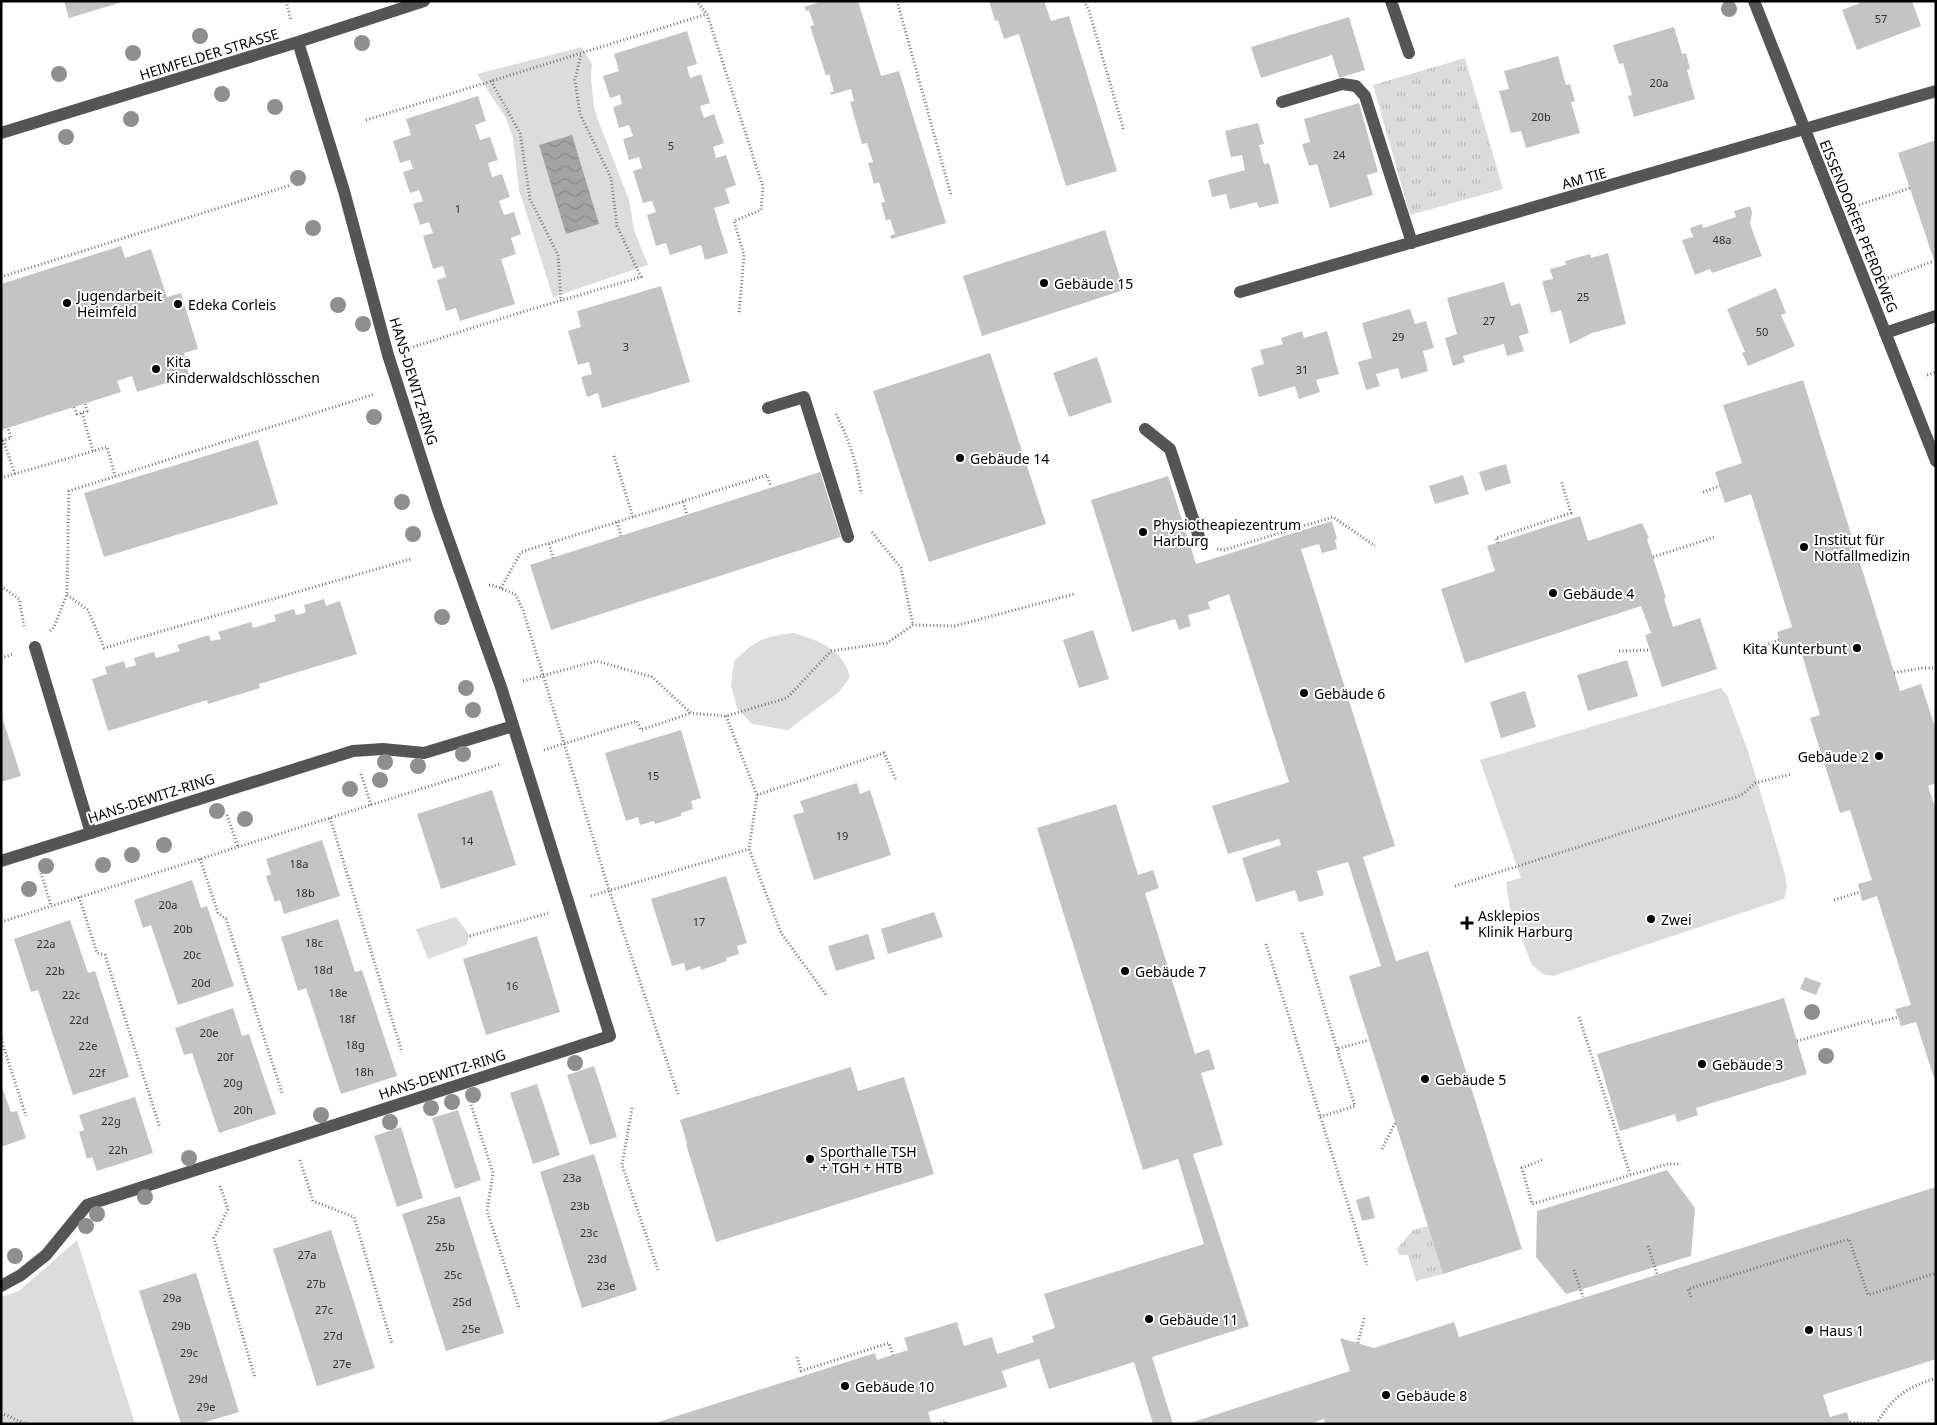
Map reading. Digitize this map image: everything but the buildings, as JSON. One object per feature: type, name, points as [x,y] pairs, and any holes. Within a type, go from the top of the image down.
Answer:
[{"type":"street","name":"HEIMFELDER STRASSE","points":[[1,133],[298,42],[424,1]]},
{"type":"street","points":[[1391,1],[1409,53]]},
{"type":"street","name":"EISSENDORFER PFERDEWEG","points":[[1754,1],[1936,461]]},
{"type":"street","name":"HANS-DEWITZ-RING","points":[[1,1286],[21,1275],[46,1255],[87,1205],[610,1036],[501,687],[438,510],[388,355],[344,191],[298,42]]},
{"type":"street","points":[[1282,102],[1342,84],[1356,86],[1365,96],[1412,243]]},
{"type":"street","name":"AM TIE","points":[[1240,292],[1936,91]]},
{"type":"street","points":[[1885,333],[1936,316]]},
{"type":"street","points":[[768,408],[804,397],[848,536]]},
{"type":"street","points":[[1145,430],[1170,449],[1199,536]]},
{"type":"street","points":[[32,648],[91,832]]},
{"type":"street","name":"HANS-DEWITZ-RING","points":[[1,861],[353,751],[383,749],[424,753],[513,726]]},
{"type":"path","points":[[696,1],[707,14],[763,187],[761,210],[734,221],[744,255],[739,313]]},
{"type":"path","points":[[897,1],[951,195]]},
{"type":"path","points":[[1084,1],[1089,10],[1124,131]]},
{"type":"path","points":[[366,120],[707,14]]},
{"type":"path","points":[[435,341],[641,276],[617,226],[611,178],[580,114],[575,80],[581,54]]},
{"type":"path","points":[[491,81],[520,133],[530,199],[558,255],[561,301]]},
{"type":"path","points":[[1,277],[291,185]]},
{"type":"path","points":[[1837,212],[1910,188]]},
{"type":"path","points":[[1866,286],[1934,261]]},
{"type":"path","points":[[1,658],[32,648],[54,627],[67,594],[69,491],[375,394]]},
{"type":"path","points":[[74,407],[76,414],[87,411],[85,404]]},
{"type":"path","points":[[82,412],[94,451]]},
{"type":"path","points":[[8,428],[11,438],[2,441],[15,474]]},
{"type":"path","points":[[844,430],[858,472],[861,497]]},
{"type":"path","points":[[1,478],[106,447],[115,476]]},
{"type":"path","points":[[614,456],[633,517]]},
{"type":"path","points":[[501,588],[521,552],[767,475],[771,487]]},
{"type":"path","points":[[1498,543],[1496,538],[1571,513],[1561,480]]},
{"type":"path","points":[[1703,492],[1720,486]]},
{"type":"path","points":[[683,502],[687,515]]},
{"type":"path","points":[[1199,536],[1209,546],[1224,550],[1333,517],[1375,546]]},
{"type":"path","points":[[617,522],[621,536]]},
{"type":"path","points":[[870,530],[901,568],[913,625]]},
{"type":"path","points":[[1652,557],[1715,537]]},
{"type":"path","points":[[549,544],[553,558]]},
{"type":"path","points":[[67,594],[88,610],[104,648],[411,559]]},
{"type":"path","points":[[467,590],[492,585],[501,588],[515,594],[523,610],[610,890],[678,1094]]},
{"type":"path","points":[[1,586],[19,599],[32,648]]},
{"type":"path","points":[[1,922],[638,721],[641,730],[691,714],[726,716],[787,698],[831,651],[887,643],[913,625],[955,626],[1074,594]]},
{"type":"path","points":[[1752,650],[1779,640]]},
{"type":"path","points":[[1619,651],[1650,650]]},
{"type":"path","points":[[501,687],[597,660],[652,677],[691,714]]},
{"type":"path","points":[[1894,673],[1922,668],[1936,668]]},
{"type":"path","points":[[726,716],[757,795],[749,850],[781,933],[827,996]]},
{"type":"path","points":[[353,751],[371,805]]},
{"type":"path","points":[[757,795],[884,753],[896,780]]},
{"type":"path","points":[[1455,886],[1743,794],[1755,783],[1792,774]]},
{"type":"path","points":[[220,791],[238,847]]},
{"type":"path","points":[[330,818],[402,1052]]},
{"type":"path","points":[[470,936],[610,890],[749,850]]},
{"type":"path","points":[[34,851],[51,906]]},
{"type":"path","points":[[200,859],[218,913],[226,919],[282,1093]]},
{"type":"path","points":[[1834,900],[1860,892]]},
{"type":"path","points":[[80,897],[97,953],[104,955],[160,1128]]},
{"type":"path","points":[[1302,933],[1355,1106],[1320,1117]]},
{"type":"path","points":[[1266,944],[1367,1265]]},
{"type":"path","points":[[1579,1017],[1630,1174]]},
{"type":"path","points":[[1797,1041],[1898,1017]]},
{"type":"path","points":[[1,1039],[26,1116]]},
{"type":"path","points":[[1337,1049],[1369,1040]]},
{"type":"path","points":[[464,1083],[493,1173],[487,1211],[519,1308]]},
{"type":"path","points":[[632,1108],[622,1165],[658,1270]]},
{"type":"path","points":[[1382,1149],[1395,1123]]},
{"type":"path","points":[[293,1138],[313,1201],[354,1216],[392,1344]]},
{"type":"path","points":[[1542,1160],[1522,1168],[1532,1204],[1630,1174],[1668,1164],[1681,1164]]},
{"type":"path","points":[[213,1164],[228,1209],[214,1238],[255,1378]]},
{"type":"path","points":[[1691,1297],[1688,1289],[1849,1240],[1868,1295],[1936,1273]]},
{"type":"path","points":[[1648,1246],[1657,1274]]},
{"type":"path","points":[[1574,1270],[1583,1297]]},
{"type":"path","points":[[1358,1343],[1364,1318]]},
{"type":"path","points":[[797,1357],[801,1370],[889,1343],[893,1355]]},
{"type":"path","points":[[1850,1422],[1877,1424],[1890,1403],[1913,1386],[1936,1378]]},
{"type":"path","points":[[1,1414],[26,1424]]},
{"type":"path","points":[[937,1424],[946,1421],[946,1424]]},
{"type":"green space","points":[[582,47],[592,64],[591,77],[594,107],[629,200],[634,230],[648,265],[553,297],[519,190],[513,138],[506,118],[477,74]]},
{"type":"green space","points":[[1465,58],[1503,189],[1410,215],[1373,85]]},
{"type":"green space","points":[[794,633],[821,643],[836,653],[847,667],[850,677],[839,692],[788,730],[752,724],[737,708],[731,686],[734,661],[748,648],[761,640]]},
{"type":"green space","points":[[1721,688],[1727,695],[1748,751],[1785,874],[1787,888],[1784,899],[1553,976],[1543,974],[1532,965],[1510,910],[1506,882],[1521,878],[1480,760]]},
{"type":"green space","points":[[456,917],[470,936],[466,945],[428,959],[416,929]]},
{"type":"green space","points":[[1428,1226],[1443,1274],[1416,1281],[1408,1255],[1399,1255],[1397,1249],[1413,1230]]},
{"type":"green space","points":[[77,1240],[135,1424],[1,1424],[1,1297],[19,1291]]},
{"type":"water","points":[[572,135],[599,224],[566,234],[539,145]]},
{"type":"place","name":"Gebäude 15","points":[[1044,283]]},
{"type":"place","name":"Jugendarbeit Heimfeld","points":[[67,303]]},
{"type":"place","name":"Edeka Corleis","points":[[178,304]]},
{"type":"place","name":"Kita Kinderwaldschlösschen","points":[[156,369]]},
{"type":"place","name":"Gebäude 14","points":[[960,458]]},
{"type":"place","name":"Physiotheapiezentrum Harburg","points":[[1143,532]]},
{"type":"place","name":"Institut für Notfallmedizin","points":[[1804,547]]},
{"type":"place","name":"Gebäude 4","points":[[1553,593]]},
{"type":"place","name":"Kita Kunterbunt","points":[[1857,648]]},
{"type":"place","name":"Gebäude 6","points":[[1304,693]]},
{"type":"place","name":"Gebäude 2","points":[[1879,756]]},
{"type":"place","name":"Zwei","points":[[1651,919]]},
{"type":"place","name":"Asklepios Klinik Harburg","points":[[1467,923]]},
{"type":"place","name":"Gebäude 7","points":[[1125,971]]},
{"type":"place","name":"Gebäude 3","points":[[1702,1064]]},
{"type":"place","name":"Gebäude 5","points":[[1425,1079]]},
{"type":"place","name":"Sporthalle TSH + TGH + HTB","points":[[810,1159]]},
{"type":"place","name":"Gebäude 11","points":[[1149,1319]]},
{"type":"place","name":"Haus 1","points":[[1809,1330]]},
{"type":"place","name":"Gebäude 10","points":[[845,1386]]},
{"type":"place","name":"Gebäude 8","points":[[1386,1395]]}]
